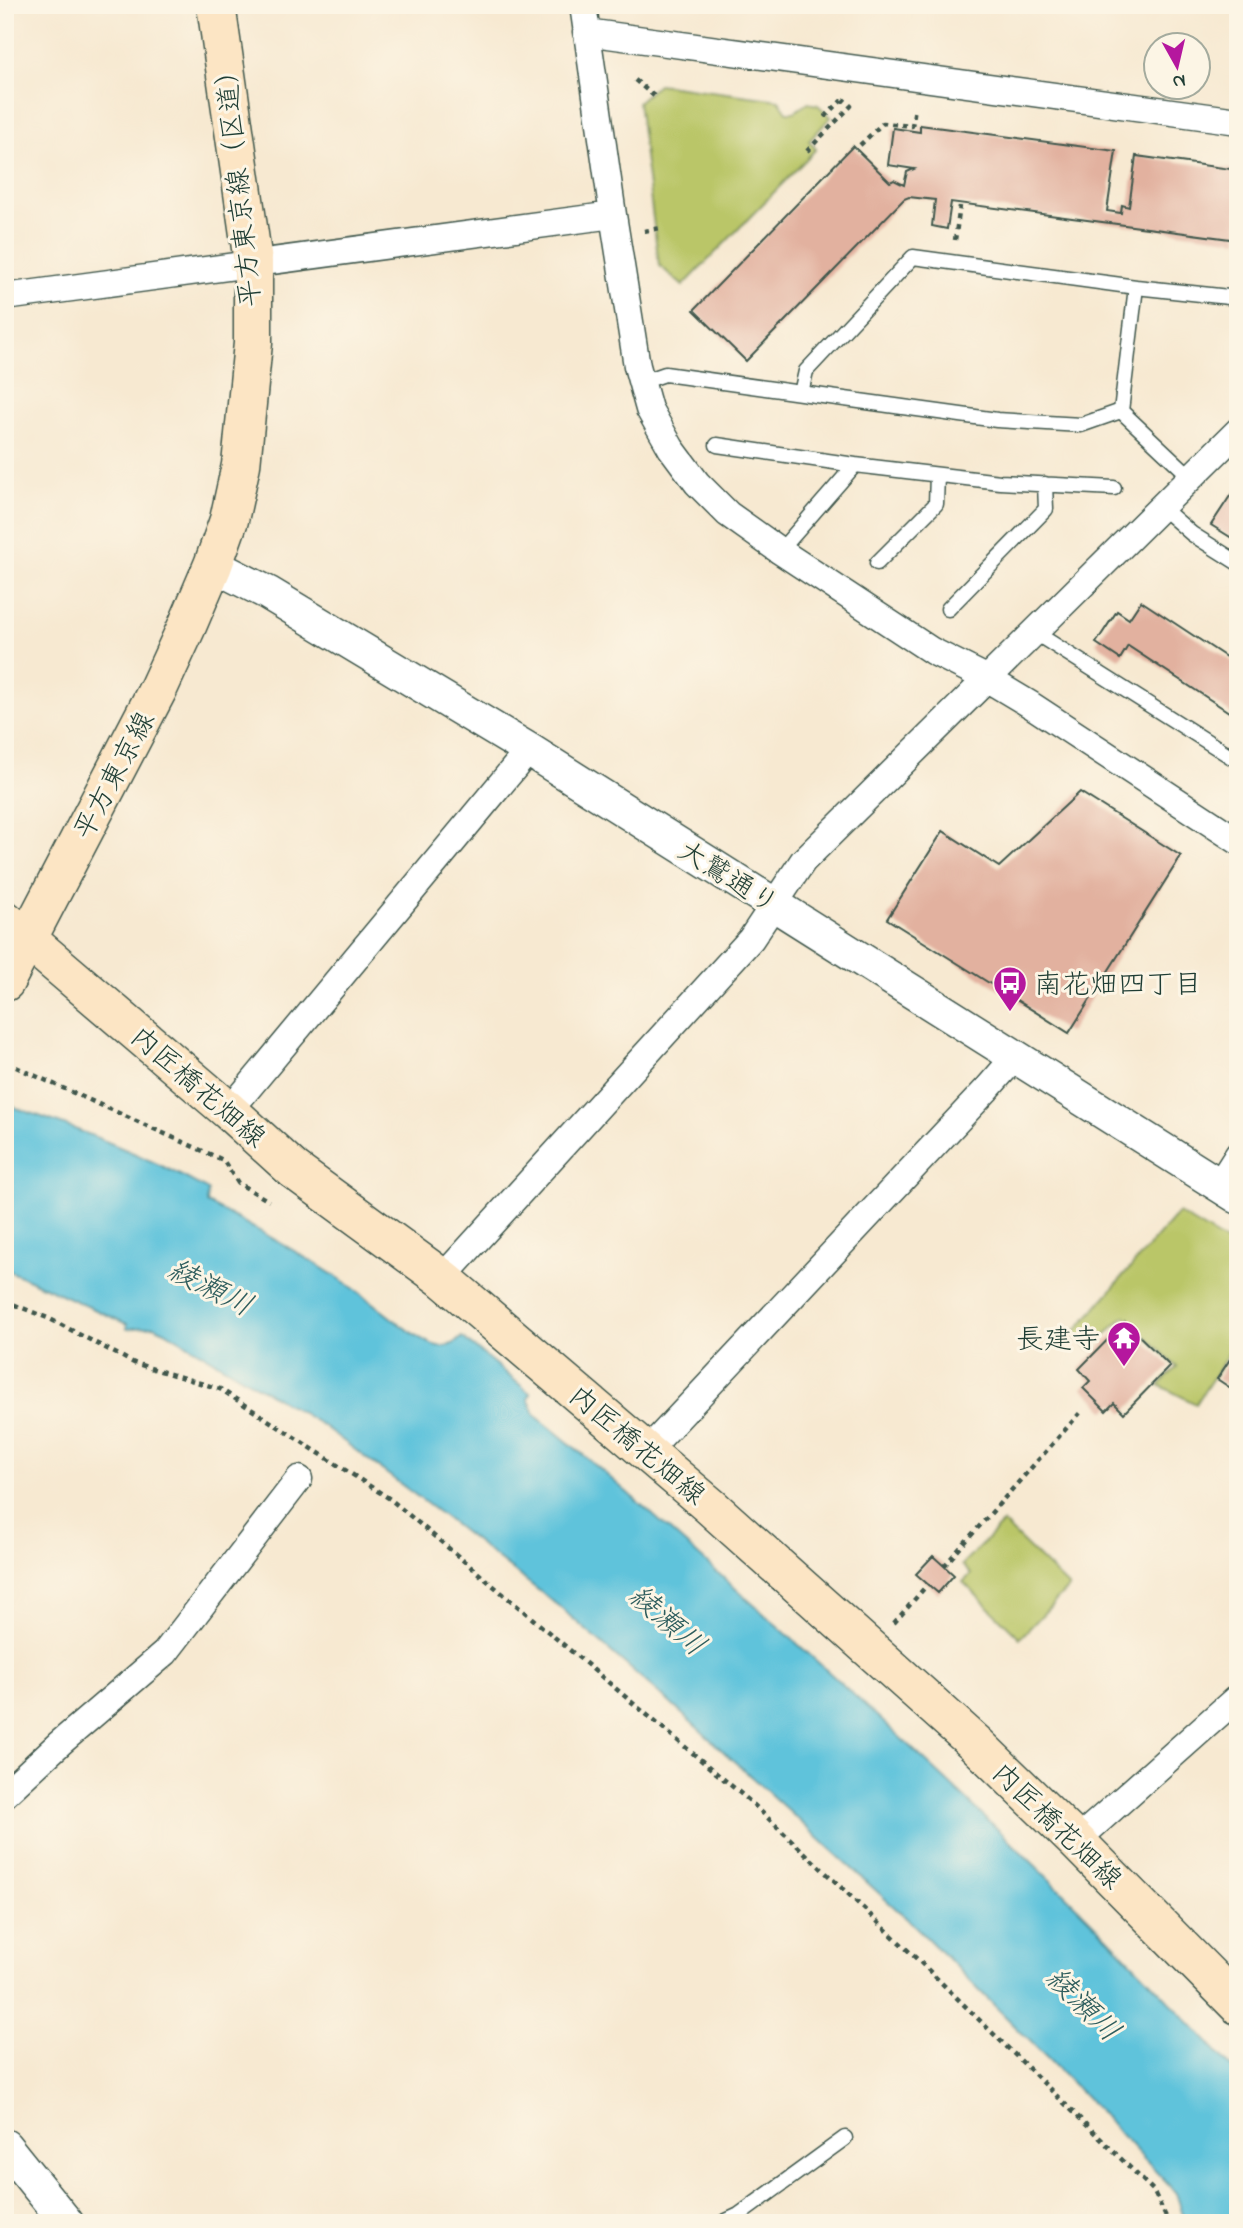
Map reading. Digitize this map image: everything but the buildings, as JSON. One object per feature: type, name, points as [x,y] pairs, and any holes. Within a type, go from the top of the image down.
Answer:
[{"type":"main road","name":"平方東京線（区道）","points":[[213,565],[230,516],[241,465],[253,343],[253,262],[216,5]]},
{"type":"main road","name":"平方東京線","points":[[5,982],[16,930],[158,690],[213,565]]},
{"type":"main road","name":"内匠橋花畑線","points":[[16,930],[229,1111],[294,1170],[442,1278],[647,1451],[974,1742],[1238,2005]]},
{"type":"street","points":[[583,5],[637,366],[649,409],[665,438],[697,483],[728,514],[780,551],[932,651],[986,678],[1031,705],[1238,841]]},
{"type":"street","points":[[586,32],[1238,121]]},
{"type":"street","points":[[5,297],[613,215]]},
{"type":"street","points":[[442,1278],[751,939],[803,861],[1238,431]]},
{"type":"street","name":"大鷲通り","points":[[213,565],[268,593],[529,750],[1228,1191]]},
{"type":"street","points":[[229,1111],[529,750]]},
{"type":"street","points":[[647,1451],[988,1089],[1014,1057]]},
{"type":"street","points":[[1228,1191],[1238,1155]]},
{"type":"street","points":[[5,1794],[165,1653],[299,1479]]},
{"type":"street","points":[[1076,1841],[1238,1697]]},
{"type":"street","points":[[5,2146],[67,2223]]},
{"type":"lane","points":[[801,393],[806,371],[913,257],[1238,298]]},
{"type":"lane","points":[[1121,411],[1136,287]]},
{"type":"lane","points":[[642,382],[665,374],[997,420],[1081,425],[1121,411]]},
{"type":"lane","points":[[1121,411],[1191,477]]},
{"type":"lane","points":[[717,445],[937,475],[1114,488]]},
{"type":"lane","points":[[780,551],[855,465]]},
{"type":"lane","points":[[877,563],[936,504],[937,475]]},
{"type":"lane","points":[[948,609],[1046,509],[1045,484]]},
{"type":"lane","points":[[1160,506],[1192,534],[1238,563]]},
{"type":"lane","points":[[1034,632],[1238,761]]},
{"type":"lane","points":[[722,2223],[739,2216],[845,2138]]},
{"type":"path","points":[[635,79],[654,96]]},
{"type":"path","points":[[825,117],[848,92]]},
{"type":"path","points":[[807,151],[851,106],[842,100]]},
{"type":"path","points":[[860,145],[883,123],[912,126],[913,121]]},
{"type":"path","points":[[953,262],[960,206]]},
{"type":"path","points":[[16,1067],[223,1160],[239,1183],[274,1203]]},
{"type":"path","points":[[5,1301],[50,1319],[134,1363],[220,1389],[390,1499],[752,1803],[917,1959],[1153,2190],[1169,2223]]},
{"type":"path","points":[[944,1566],[1080,1413]]},
{"type":"path","points":[[870,1649],[928,1584]]},
{"type":"green space","points":[[658,84],[779,100],[787,112],[794,112],[808,103],[818,105],[831,117],[809,141],[816,149],[683,286],[659,265],[638,102]]},
{"type":"green space","points":[[1178,1213],[1238,1249],[1238,1339],[1196,1404],[1159,1385],[1177,1367],[1125,1316],[1090,1349],[1073,1334]]},
{"type":"green space","points":[[1003,1523],[1069,1587],[1020,1638],[963,1582],[971,1574],[962,1565]]},
{"type":"water","name":"綾瀬川","points":[[5,1104],[109,1142],[208,1190],[207,1203],[329,1272],[417,1336],[438,1346],[452,1344],[462,1337],[531,1394],[528,1399],[536,1416],[684,1543],[952,1786],[1069,1899],[1238,2075],[1238,2223],[1186,2223],[1176,2193],[1086,2097],[915,1926],[668,1701],[556,1604],[442,1515],[322,1425],[165,1331],[154,1326],[127,1329],[127,1324],[5,1269]]},
{"type":"place","name":"南花畑四丁目","points":[[1010,1013]]},
{"type":"place","name":"長建寺","points":[[1124,1368]]}]
